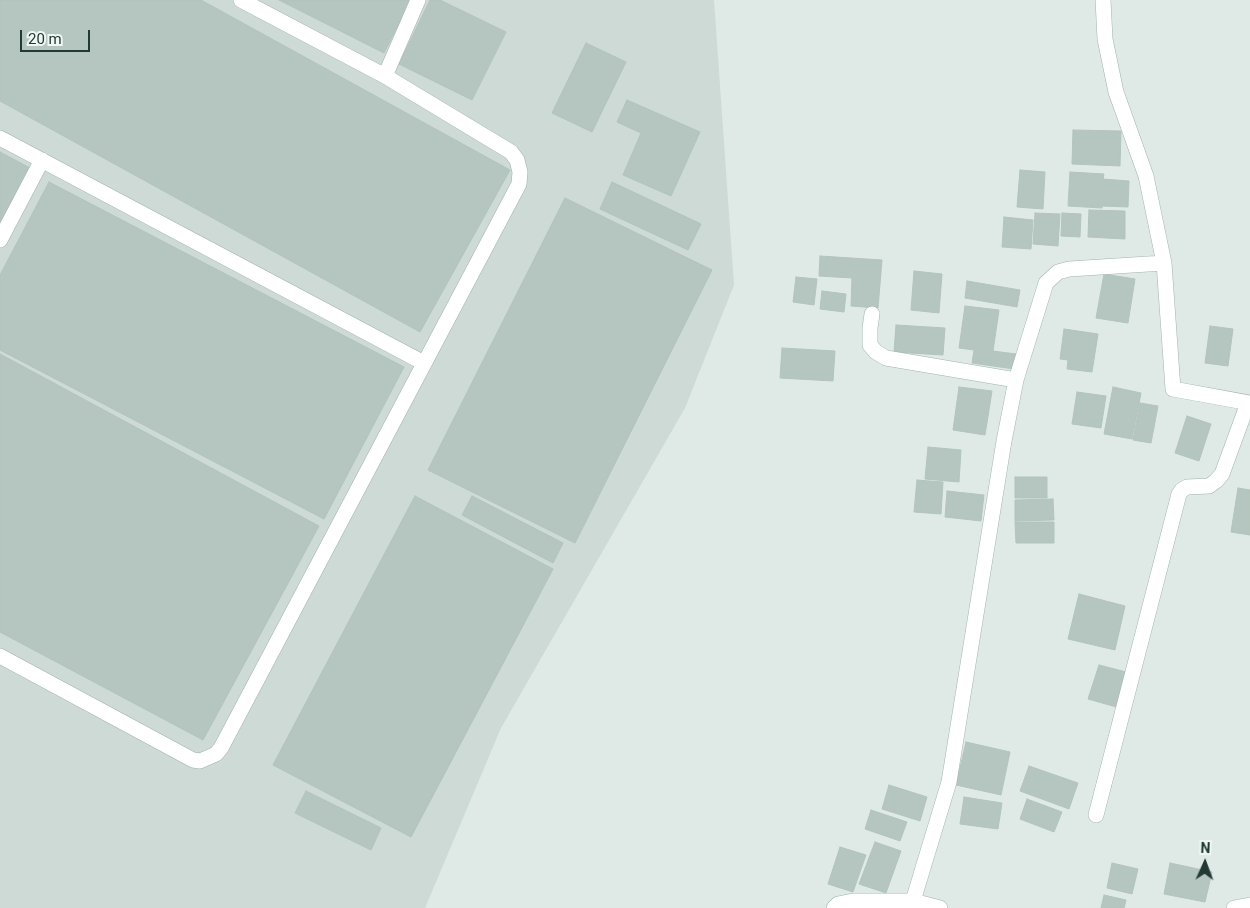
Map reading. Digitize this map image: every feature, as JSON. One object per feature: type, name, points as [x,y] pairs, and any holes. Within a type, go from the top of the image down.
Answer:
[{"type":"street","points":[[0,656],[193,760],[200,761],[216,754],[221,748],[519,184],[520,172],[517,160],[511,152],[385,76],[241,0]]},
{"type":"street","points":[[385,76],[418,0]]},
{"type":"street","points":[[1096,815],[1179,494],[1187,487],[1208,486],[1222,474],[1249,403],[1173,389],[1164,263],[1146,176],[1116,92],[1105,39],[1103,0]]},
{"type":"street","points":[[0,138],[424,363]]},
{"type":"street","points":[[0,240],[42,160]]},
{"type":"street","points":[[913,901],[949,782],[1016,380],[1046,283],[1058,272],[1069,268],[1164,263]]},
{"type":"street","points":[[872,314],[870,345],[876,352],[886,358],[1016,380]]},
{"type":"street","points":[[834,908],[838,904],[853,901],[913,901],[940,908]]},
{"type":"street","points":[[1234,908],[1250,905]]},
{"type":"shaded area","points":[[0,0],[714,0],[734,285],[685,408],[501,728],[425,908],[0,908]]},
{"type":"building","points":[[0,0],[201,0],[510,170],[420,332],[0,101]]},
{"type":"building","points":[[279,0],[411,0],[384,53]]},
{"type":"building","points":[[430,0],[440,0],[506,32],[472,100],[399,64]]},
{"type":"building","points":[[586,43],[626,62],[592,132],[552,113]]},
{"type":"building","points":[[627,100],[700,132],[671,196],[623,175],[641,133],[617,122]]},
{"type":"building","points":[[1073,130],[1121,131],[1120,166],[1072,164]]},
{"type":"building","points":[[0,152],[30,168],[0,224]]},
{"type":"building","points":[[1020,170],[1045,172],[1043,209],[1017,207]]},
{"type":"building","points":[[1070,172],[1104,174],[1103,179],[1129,181],[1128,207],[1068,206]]},
{"type":"building","points":[[49,182],[404,367],[324,519],[0,350],[0,275]]},
{"type":"building","points":[[612,182],[701,224],[688,250],[600,209]]},
{"type":"building","points":[[565,198],[712,270],[575,543],[428,470]]},
{"type":"building","points":[[1089,210],[1125,211],[1125,239],[1088,237]]},
{"type":"building","points":[[1035,213],[1060,214],[1058,246],[1033,244]]},
{"type":"building","points":[[1062,213],[1081,214],[1080,237],[1061,236]]},
{"type":"building","points":[[1004,217],[1033,220],[1031,249],[1002,247]]},
{"type":"building","points":[[820,256],[882,260],[878,308],[851,306],[852,278],[819,276]]},
{"type":"building","points":[[914,271],[942,274],[939,313],[911,310]]},
{"type":"building","points":[[1104,274],[1135,279],[1128,323],[1096,318]]},
{"type":"building","points":[[796,277],[817,279],[814,305],[793,302]]},
{"type":"building","points":[[967,281],[1020,290],[1017,307],[965,298]]},
{"type":"building","points":[[822,291],[846,294],[844,312],[820,309]]},
{"type":"building","points":[[965,306],[999,310],[993,351],[1016,354],[1014,369],[972,363],[974,350],[959,348]]},
{"type":"building","points":[[896,325],[945,328],[943,355],[894,352]]},
{"type":"building","points":[[1210,326],[1233,329],[1228,366],[1205,363]]},
{"type":"building","points":[[1064,329],[1098,334],[1092,372],[1067,369],[1068,360],[1060,359]]},
{"type":"building","points":[[782,348],[835,351],[833,381],[780,378]]},
{"type":"building","points":[[0,354],[319,526],[203,740],[0,632]]},
{"type":"building","points":[[959,387],[992,391],[985,435],[953,430]]},
{"type":"building","points":[[1113,387],[1141,393],[1132,439],[1104,434]]},
{"type":"building","points":[[1077,392],[1106,396],[1101,428],[1072,424]]},
{"type":"building","points":[[1140,403],[1158,406],[1151,443],[1133,440]]},
{"type":"building","points":[[1187,416],[1211,424],[1199,461],[1175,453]]},
{"type":"building","points":[[928,447],[961,450],[959,482],[925,479]]},
{"type":"building","points":[[1015,477],[1047,477],[1047,498],[1015,498]]},
{"type":"building","points":[[917,480],[943,482],[941,514],[914,512]]},
{"type":"building","points":[[1238,488],[1250,490],[1250,535],[1231,532]]},
{"type":"building","points":[[947,491],[984,495],[981,521],[945,517]]},
{"type":"building","points":[[415,496],[553,569],[411,837],[273,765]]},
{"type":"building","points":[[472,496],[563,543],[553,563],[462,515]]},
{"type":"building","points":[[1053,499],[1054,520],[1015,521],[1015,500]]},
{"type":"building","points":[[1015,522],[1054,522],[1054,543],[1016,543]]},
{"type":"building","points":[[1079,594],[1125,606],[1115,650],[1068,639]]},
{"type":"building","points":[[1099,665],[1130,673],[1120,708],[1088,699]]},
{"type":"building","points":[[966,742],[1010,752],[1001,795],[956,785]]},
{"type":"building","points":[[1029,766],[1078,783],[1069,809],[1020,791]]},
{"type":"building","points":[[889,785],[927,797],[920,821],[882,809]]},
{"type":"building","points":[[306,791],[381,828],[371,850],[295,813]]},
{"type":"building","points":[[964,797],[1002,803],[998,829],[960,824]]},
{"type":"building","points":[[1027,799],[1062,812],[1054,832],[1020,819]]},
{"type":"building","points":[[871,810],[907,822],[900,841],[865,829]]},
{"type":"building","points":[[875,842],[901,851],[886,893],[859,884]]},
{"type":"building","points":[[840,847],[866,855],[853,892],[828,884]]},
{"type":"building","points":[[1112,863],[1138,869],[1132,894],[1107,888]]},
{"type":"building","points":[[1170,863],[1212,872],[1205,902],[1164,894]]},
{"type":"building","points":[[1104,895],[1126,900],[1124,908],[1101,908]]}]
